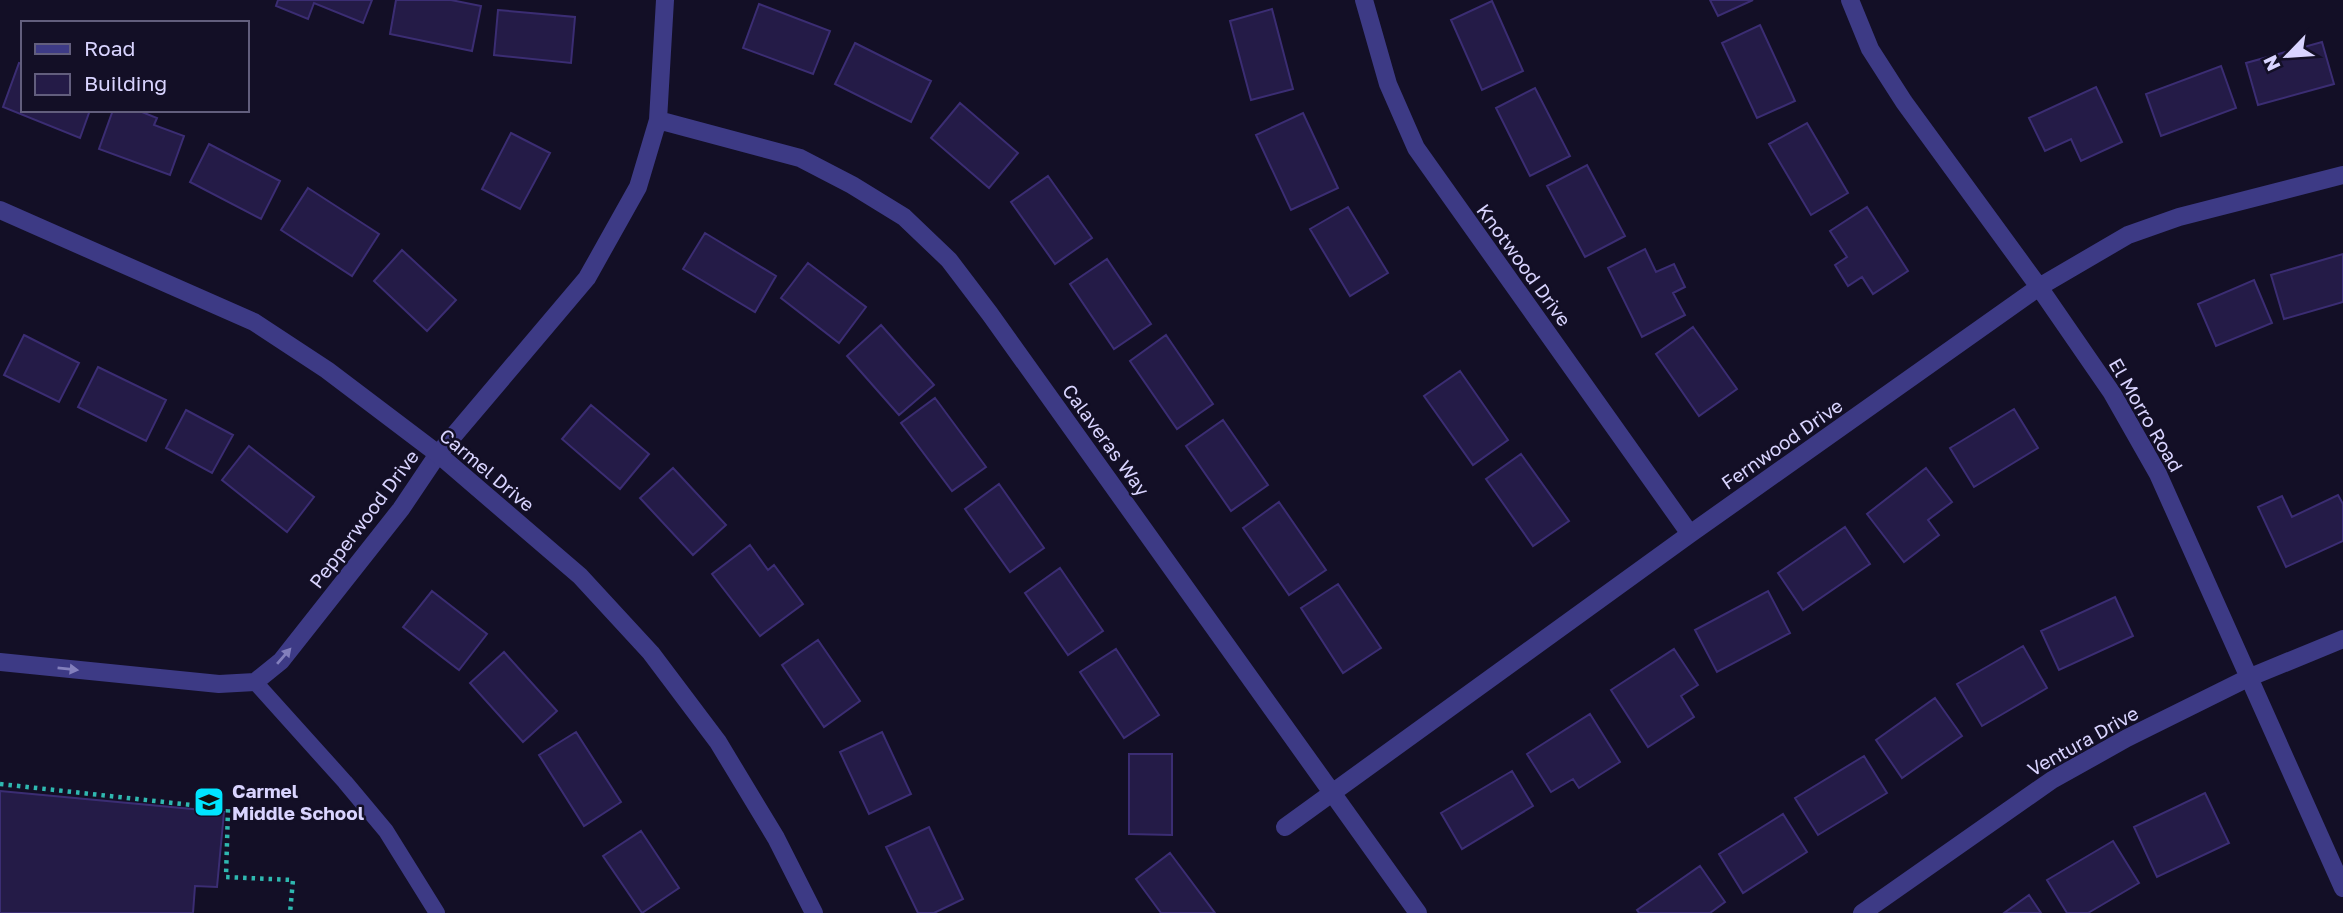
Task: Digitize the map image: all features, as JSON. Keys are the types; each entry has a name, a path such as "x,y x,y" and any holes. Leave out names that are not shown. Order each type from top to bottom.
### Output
{"street":[{"name":"Pepperwood Drive","path":"255,682 281,661 401,509 438,454 587,278 638,187 658,120 664,0"},
{"name":"Knotwood Drive","path":"1364,0 1388,84 1416,148 1690,534"},
{"name":"El Morro Road","path":"1850,0 1870,49 1904,103 2039,286 2112,393 2158,474 2343,888"},
{"name":"Calaveras Way","path":"658,120 800,158 852,185 904,217 949,260 1418,913"},
{"name":"Fernwood Drive","path":"1285,827 2039,286 2128,235 2166,221 2343,175"},
{"name":"Carmel Drive","path":"0,210 254,322 327,370 438,454 580,576 651,653 718,741 776,838 814,913"},
{"name":"Ventura Drive","path":"1862,913 2052,780 2127,738 2248,678 2343,639"},
{"path":"0,662 219,684 255,682"}],"lane":[{"path":"255,682 386,831 438,913"}],"path":[{"path":"0,784 228,809 226,877 293,880 290,913"}],"building":[{"path":"278,0 372,0 363,23 314,3 308,19 276,6"},
{"path":"396,0 451,0 481,6 472,51 390,34"},
{"path":"1710,0 1753,0 1718,16"},
{"path":"1492,1 1523,71 1482,90 1451,20"},
{"path":"759,4 830,31 813,74 743,48"},
{"path":"1272,9 1293,89 1251,100 1230,21"},
{"path":"498,10 575,17 571,63 494,55"},
{"path":"1760,25 1795,101 1757,118 1722,43"},
{"path":"2322,42 2334,84 2258,105 2246,63"},
{"path":"855,43 931,81 911,122 835,84"},
{"path":"19,63 21,112 89,112 80,138 3,107"},
{"path":"2221,66 2236,108 2161,136 2146,94"},
{"path":"2096,87 2122,142 2081,161 2071,139 2045,151 2029,118"},
{"path":"1535,88 1570,156 1530,176 1496,108"},
{"path":"960,103 1018,153 989,188 931,138"},
{"path":"112,112 142,112 157,118 154,125 184,136 170,175 99,149"},
{"path":"1303,113 1338,188 1291,210 1256,135"},
{"path":"1807,123 1848,193 1811,215 1769,144"},
{"path":"511,133 550,153 520,209 482,189"},
{"path":"209,144 280,181 261,219 190,182"},
{"path":"1587,165 1625,236 1585,257 1547,186"},
{"path":"1048,176 1092,238 1055,264 1011,202"},
{"path":"308,188 379,234 352,276 281,230"},
{"path":"1348,207 1388,273 1350,296 1310,229"},
{"path":"1867,207 1908,271 1873,294 1862,277 1848,286 1835,265 1847,257 1830,231"},
{"path":"705,233 776,276 755,312 683,269"},
{"path":"1645,249 1656,272 1674,264 1685,287 1673,293 1685,315 1642,337 1608,268"},
{"path":"402,250 456,300 427,331 374,281"},
{"path":"2343,254 2343,302 2284,319 2271,275"},
{"path":"1107,259 1151,324 1114,349 1070,284"},
{"path":"808,263 866,307 839,343 781,298"},
{"path":"2254,280 2272,323 2216,346 2198,304"},
{"path":"881,325 934,385 899,415 847,356"},
{"path":"1693,327 1737,389 1699,416 1656,354"},
{"path":"24,335 79,363 59,402 4,375"},
{"path":"1166,335 1213,404 1177,429 1130,361"},
{"path":"98,367 166,400 146,441 78,407"},
{"path":"1460,371 1508,440 1473,465 1424,396"},
{"path":"935,398 986,467 952,491 901,423"},
{"path":"591,405 649,454 620,489 562,439"},
{"path":"2014,409 2038,448 1974,487 1950,448"},
{"path":"186,410 233,435 212,473 166,448"},
{"path":"1223,420 1268,485 1231,511 1186,446"},
{"path":"249,446 314,497 287,532 222,480"},
{"path":"1521,454 1569,521 1533,546 1486,479"},
{"path":"673,468 726,525 693,555 640,498"},
{"path":"1926,468 1952,502 1928,520 1939,535 1904,562 1867,514"},
{"path":"999,484 1044,548 1010,572 965,509"},
{"path":"2338,495 2343,504 2343,541 2286,567 2258,507 2282,496 2292,517"},
{"path":"1279,502 1326,570 1289,595 1243,528"},
{"path":"1845,527 1870,564 1803,610 1778,573"},
{"path":"750,545 768,570 774,565 803,604 760,636 712,574"},
{"path":"1060,568 1103,631 1068,655 1025,593"},
{"path":"1338,584 1381,648 1343,673 1301,608"},
{"path":"432,591 487,634 459,670 403,627"},
{"path":"1768,591 1790,633 1717,672 1695,630"},
{"path":"2115,597 2133,636 2059,670 2041,631"},
{"path":"818,640 860,701 824,727 782,665"},
{"path":"2023,646 2047,688 1982,726 1957,684"},
{"path":"1116,649 1159,715 1124,738 1080,672"},
{"path":"1674,649 1698,685 1681,696 1694,717 1648,747 1611,690"},
{"path":"504,652 557,711 523,742 470,683"},
{"path":"1935,698 1962,736 1902,778 1876,740"},
{"path":"1590,714 1620,762 1579,788 1573,779 1551,792 1527,754"},
{"path":"576,732 621,802 584,826 539,755"},
{"path":"882,732 911,794 869,814 840,752"},
{"path":"1129,754 1172,754 1172,835 1129,834"},
{"path":"1864,756 1887,793 1818,835 1795,798"},
{"path":"1512,771 1533,806 1462,849 1441,813"},
{"path":"0,791 224,812 217,887 195,886 193,913 0,913"},
{"path":"2205,793 2229,843 2157,877 2134,827"},
{"path":"1783,814 1807,852 1743,893 1719,854"},
{"path":"929,827 963,899 934,913 918,913 886,847"},
{"path":"641,831 679,888 642,913 603,856"},
{"path":"2113,841 2139,883 2088,913 2067,913 2047,880"},
{"path":"1170,853 1215,913 1161,913 1136,879"},
{"path":"1700,866 1725,902 1710,913 1639,913 1637,910"},
{"path":"2029,895 2041,913 2004,913"}],"place":[{"name":"Carmel Middle School","path":"209,802"}]}
